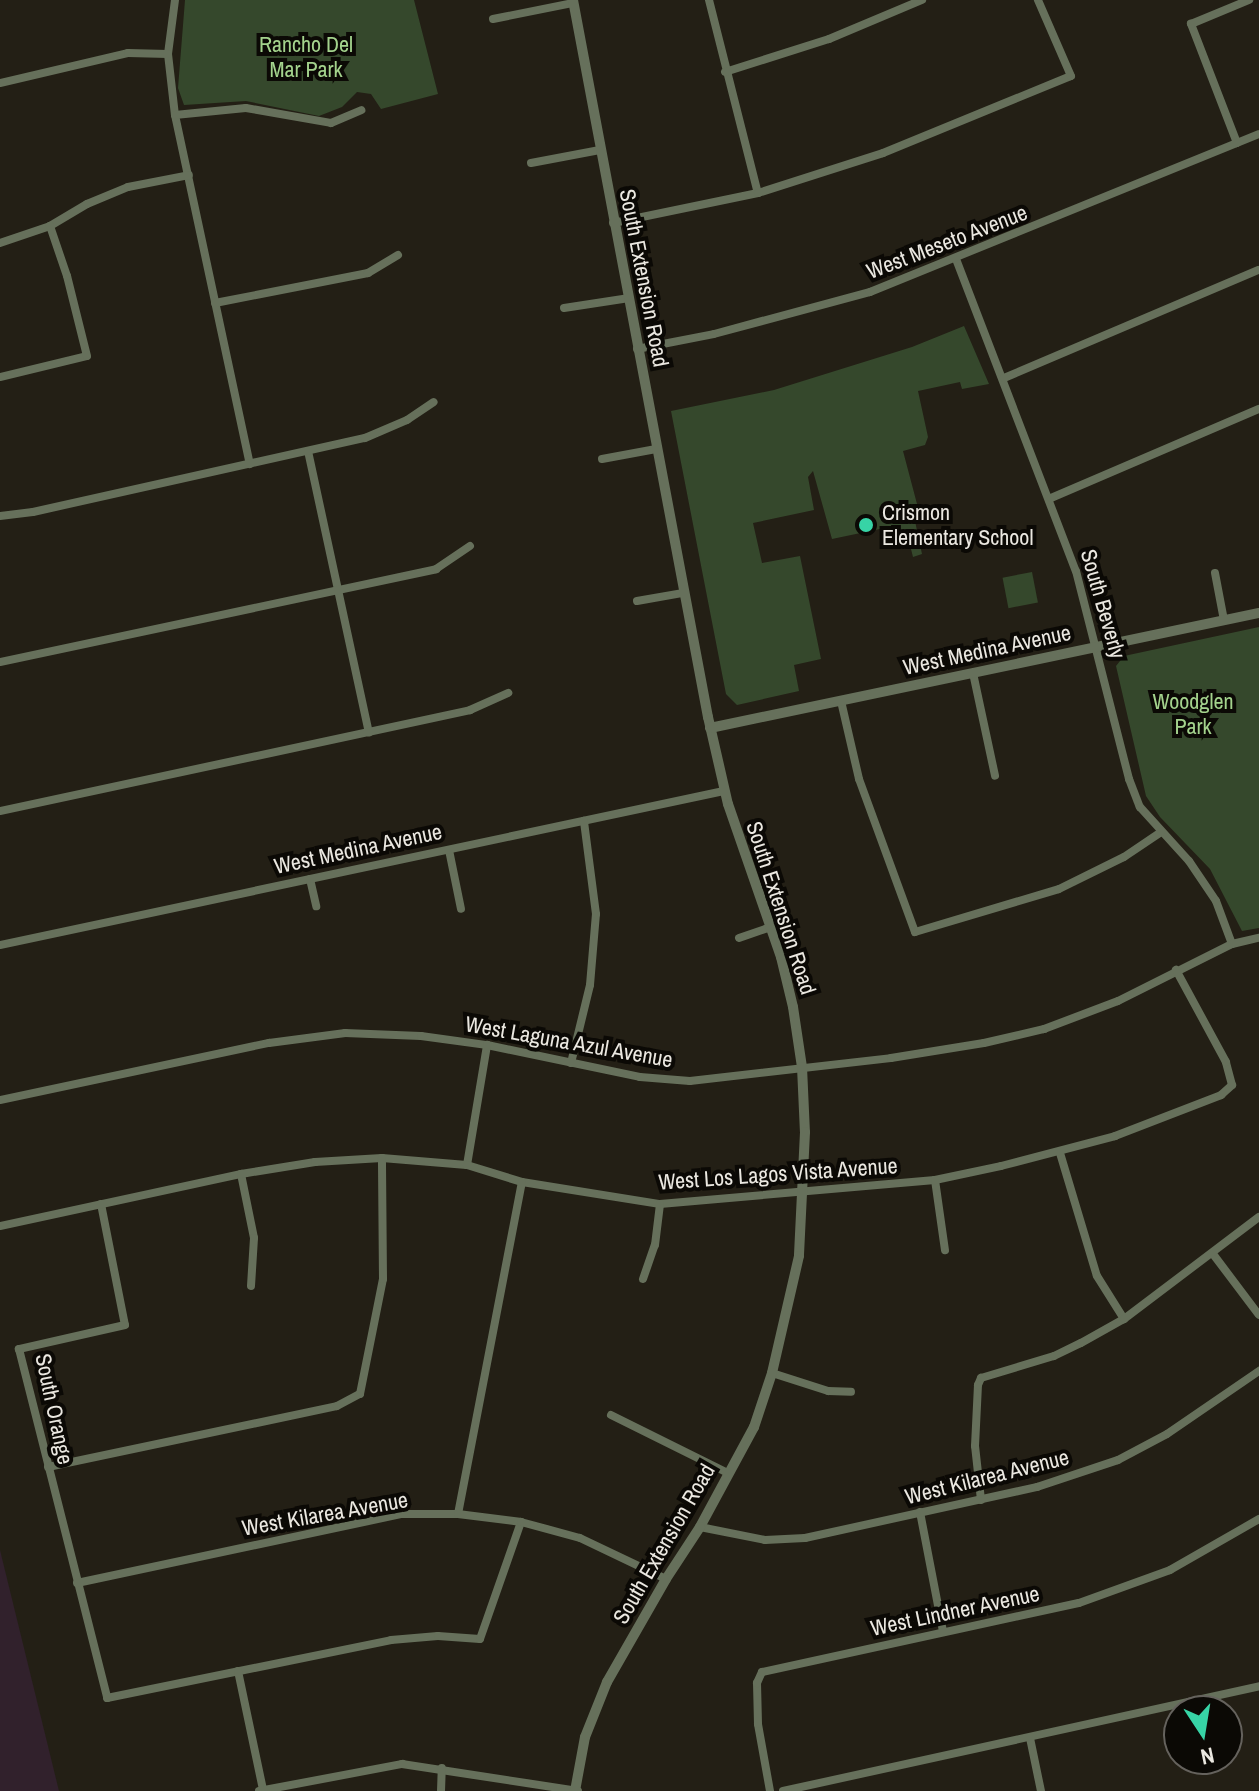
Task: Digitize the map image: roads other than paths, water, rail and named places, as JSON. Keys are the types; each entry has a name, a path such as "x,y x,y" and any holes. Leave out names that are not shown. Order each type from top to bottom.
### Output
{"street":[{"path":"175,0 168,54 175,115 250,464"},
{"path":"709,0 758,193"},
{"path":"725,72 829,39 922,0"},
{"path":"613,223 758,193 883,153 1071,76 1038,0"},
{"path":"1237,143 1191,24 1249,0"},
{"path":"493,19 573,2"},
{"name":"South Extension Road","path":"573,2 710,728 724,791 771,927 793,1007 802,1067 805,1191 799,1256 772,1373 754,1427 700,1527 666,1579 607,1682 585,1737 576,1791"},
{"path":"0,83 128,53 168,54"},
{"path":"175,115 246,108 331,123 361,110"},
{"name":"West Meseto Avenue","path":"637,349 784,317 870,292 1259,134"},
{"path":"531,163 600,150"},
{"path":"0,243 50,226 87,204 128,187 189,175"},
{"path":"0,377 87,356 67,276 50,226"},
{"path":"215,303 368,273 398,255"},
{"name":"South Beverly","path":"956,259 1051,498 1076,571 1087,622 1098,647 1129,779 1140,807 1189,861 1216,901 1232,944"},
{"path":"1004,378 1259,270"},
{"path":"564,308 629,298"},
{"path":"0,516 33,512 365,438 407,420 434,402"},
{"path":"1051,498 1259,409"},
{"path":"602,459 656,449"},
{"path":"308,451 369,732"},
{"path":"0,662 436,569 470,546"},
{"path":"1215,573 1224,620"},
{"path":"637,601 683,593"},
{"name":"West Medina Avenue","path":"710,728 1259,613"},
{"path":"973,673 995,776"},
{"path":"0,811 470,710 508,693"},
{"path":"841,701 859,779 915,932 1059,889 1124,857 1161,832"},
{"name":"West Medina Avenue","path":"0,945 724,791"},
{"path":"571,1063 590,985 596,914 584,821"},
{"path":"449,850 461,909"},
{"path":"310,879 316,906"},
{"path":"739,938 771,927"},
{"name":"West Laguna Azul Avenue","path":"0,1100 269,1043 345,1033 421,1036 487,1045 640,1077 690,1081 891,1058 984,1043 1044,1029 1118,1001 1232,944 1259,938"},
{"name":"West Los Lagos Vista Avenue","path":"0,1226 241,1174 315,1162 382,1158 467,1165 522,1182 660,1204 935,1180 1060,1153 1115,1136 1221,1095 1232,1085 1226,1062 1176,970"},
{"path":"467,1165 487,1045"},
{"path":"1060,1153 1097,1276 1124,1319"},
{"path":"48,1467 337,1406 360,1394 383,1279 382,1158"},
{"path":"241,1174 254,1238 251,1286"},
{"path":"935,1180 945,1250"},
{"path":"458,1514 522,1182"},
{"name":"South Orange","path":"101,1204 125,1325 19,1349 107,1698 238,1671"},
{"path":"643,1279 655,1245 660,1204"},
{"path":"981,1500 975,1455 978,1385 981,1378 1054,1356 1124,1319 1259,1217"},
{"path":"1213,1254 1259,1315"},
{"name":"West Kilarea Avenue","path":"700,1527 765,1540 805,1538 1037,1487 1118,1460 1167,1434 1259,1371"},
{"path":"772,1373 828,1391 851,1392"},
{"path":"611,1415 728,1473"},
{"path":"920,1512 943,1632"},
{"name":"West Kilarea Avenue","path":"77,1583 386,1517 458,1514 521,1522 580,1538 666,1579"},
{"name":"West Lindner Avenue","path":"770,1791 758,1724 757,1683 762,1672 1079,1603 1170,1570 1259,1519"},
{"path":"521,1522 480,1639 438,1636 391,1640 238,1671 261,1791 402,1764 576,1791"},
{"path":"783,1791 831,1786 1259,1686"},
{"path":"1030,1738 1041,1791"},
{"path":"441,1791 442,1768"}],"place":[{"name":"Crismon Elementary School","path":"866,525"}],"park label":[{"name":"Rancho Del Mar Park","path":"306,56"},
{"name":"Woodglen Park","path":"1193,714"}]}
